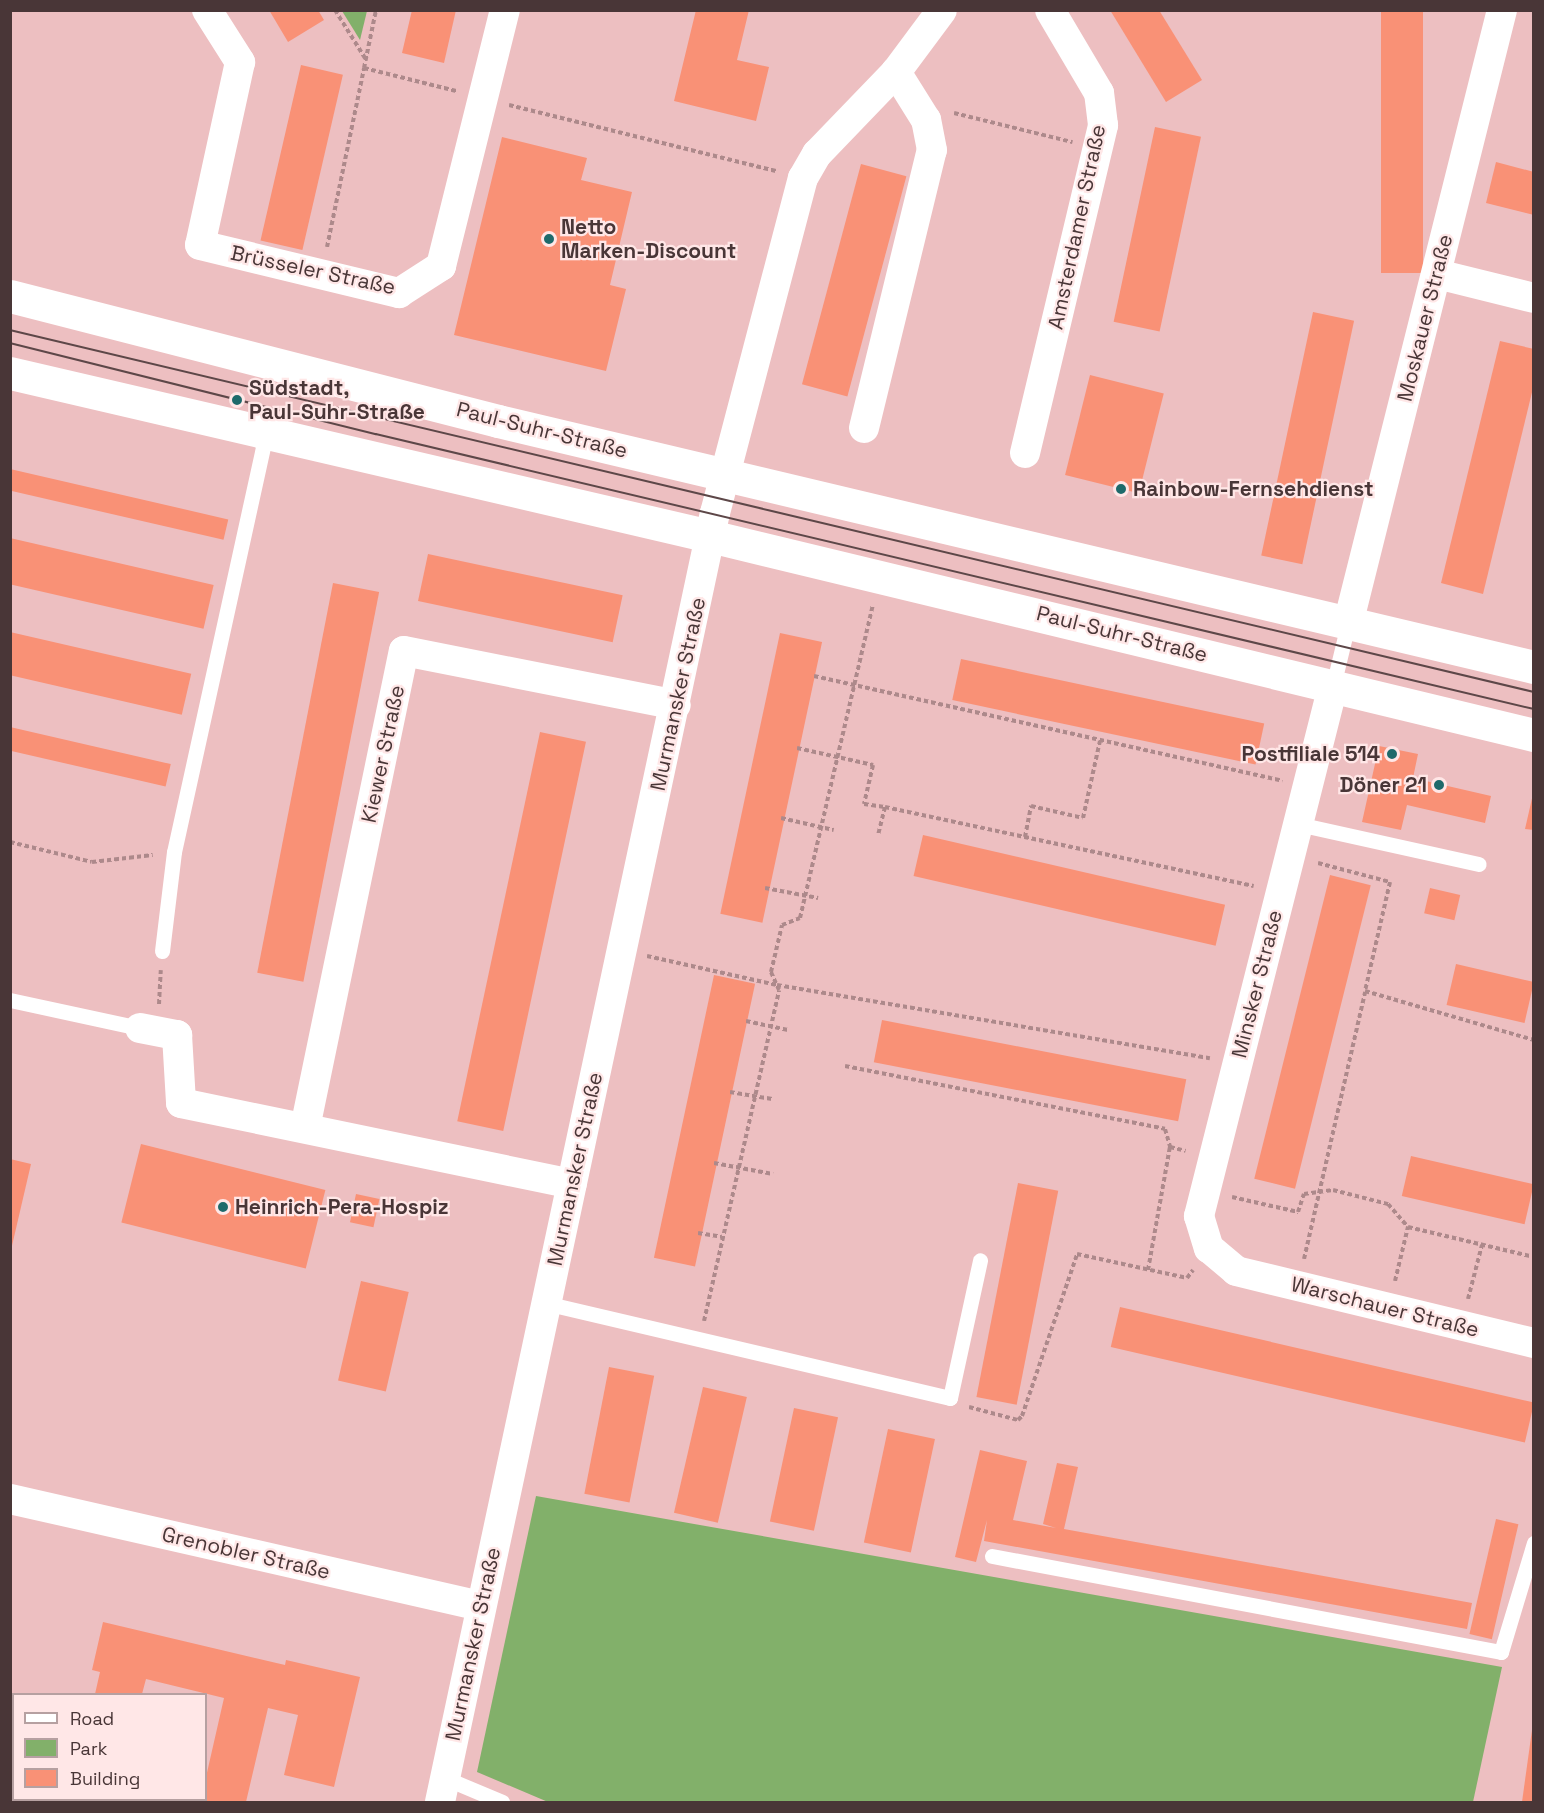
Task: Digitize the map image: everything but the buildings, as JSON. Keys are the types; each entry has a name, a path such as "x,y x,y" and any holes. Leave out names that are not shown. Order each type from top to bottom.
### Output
{"street":[{"name":"Brüsseler Straße","path":"207,10 240,62 200,245 399,293 441,266 505,10"},
{"path":"710,536 803,178 817,154 896,72 942,10"},
{"name":"Amsterdamer Straße","path":"1025,453 1103,126 1099,93 1050,10"},
{"name":"Moskauer Straße","path":"1348,624 1502,10"},
{"path":"864,428 932,150 926,120 896,72"},
{"path":"1437,274 1533,298"},
{"name":"Paul-Suhr-Straße","path":"10,296 725,476 1533,668"},
{"name":"Paul-Suhr-Straße","path":"10,373 266,435 710,536 1533,735"},
{"name":"Murmansker Straße","path":"442,1790 545,1303 676,705 710,536"},
{"name":"Kiewer Straße","path":"305,1128 404,651 676,705"},
{"name":"Minsker Straße","path":"1209,1248 1199,1216 1333,686"},
{"path":"149,1030 177,1035 181,1103 572,1184"},
{"name":"Warschauer Straße","path":"1209,1248 1236,1271 1533,1343"},
{"name":"Grenobler Straße","path":"10,1499 481,1606"}],"lane":[{"path":"162,951 174,852 266,435"},
{"path":"1333,686 1348,624"},
{"path":"1298,824 1479,864"},
{"path":"10,1000 149,1030"},
{"path":"545,1303 950,1398 980,1260"},
{"path":"992,1556 1501,1652 1533,1543"},
{"path":"442,1790 502,1803"}],"path":[{"path":"335,10 365,58"},
{"path":"321,274 376,10"},
{"path":"364,68 803,178"},
{"path":"915,104 1098,148"},
{"path":"700,1339 770,1027 777,985 771,972 782,925 800,918 874,603"},
{"path":"814,675 1291,783"},
{"path":"1025,837 1031,806 1083,818 1100,741"},
{"path":"797,748 873,765 864,804 1265,889"},
{"path":"878,836 885,807"},
{"path":"781,818 834,830"},
{"path":"10,843 92,862 174,852"},
{"path":"1297,1286 1390,882 1315,863"},
{"path":"765,888 818,898"},
{"path":"149,1030 162,951"},
{"path":"644,955 777,985 1222,1060"},
{"path":"1365,991 1533,1040"},
{"path":"746,1021 788,1030"},
{"path":"730,1092 772,1099"},
{"path":"1148,1270 1170,1147"},
{"path":"714,1163 773,1174"},
{"path":"1389,1309 1408,1227"},
{"path":"698,1233 722,1238"},
{"path":"1461,1326 1482,1245"},
{"path":"950,1398 956,1403 1018,1420 1077,1254 1187,1278 1209,1248"}],"green space":[{"path":"342,11 367,11 360,40"},
{"path":"536,1496 1502,1667 1473,1802 548,1802 477,1772"}],"tram line":[{"path":"10,330 1534,692"},
{"path":"10,343 376,434 1534,709"}],"place":[{"name":"Netto Marken-Discount","path":"549,239"},
{"name":"Südstadt, Paul-Suhr-Straße","path":"237,400"},
{"name":"Rainbow-Fernsehdienst","path":"1121,489"},
{"name":"Postfiliale 514","path":"1392,754"},
{"name":"Döner 21","path":"1439,785"},
{"name":"Heinrich-Pera-Hospiz","path":"223,1207"}]}
